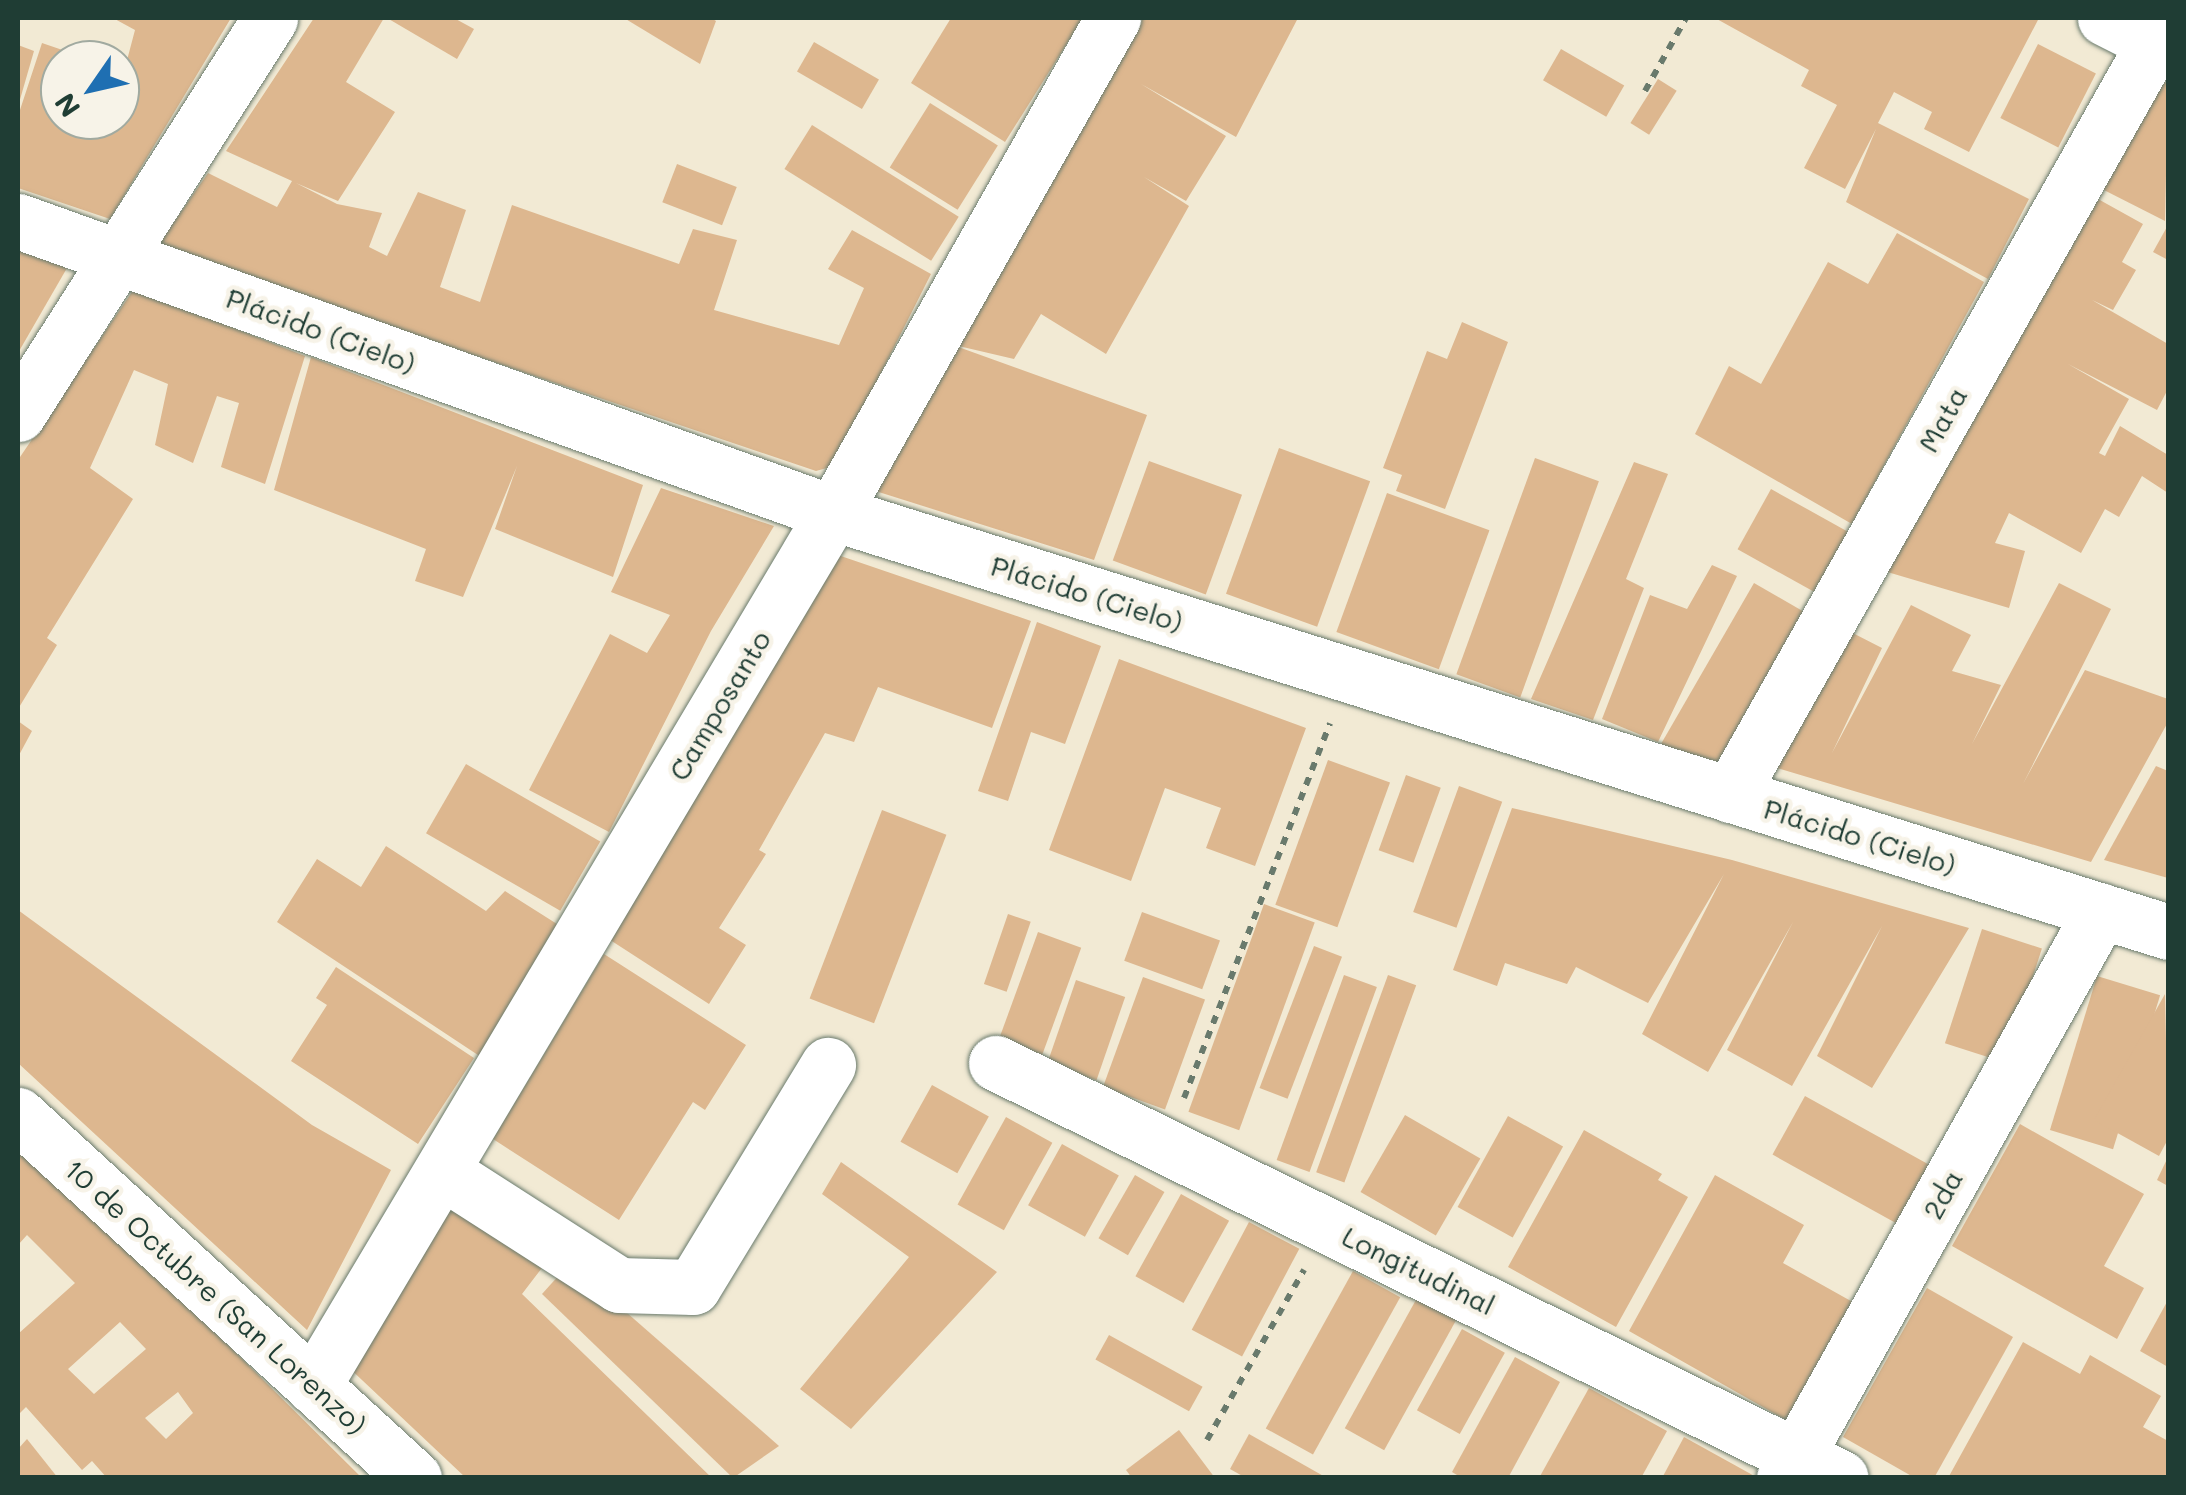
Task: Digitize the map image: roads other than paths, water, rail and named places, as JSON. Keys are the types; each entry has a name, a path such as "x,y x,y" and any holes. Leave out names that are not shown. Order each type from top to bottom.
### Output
{"street":[{"path":"18,414 270,18"},
{"name":"Camposanto","path":"314,1386 833,513 1113,18"},
{"path":"2106,18 2161,46"},
{"name":"Mata","path":"1730,795 2161,46"},
{"name":"Plácido (Cielo)","path":"18,221 833,513 2168,932"},
{"name":"2da","path":"1807,1470 2101,912"},
{"name":"Longitudinal","path":"996,1063 1330,1226 1807,1470"},
{"path":"443,1172 619,1286 693,1287 828,1065"},
{"name":"10 de Octubre (San Lorenzo)","path":"18,1115 414,1478"}]}
